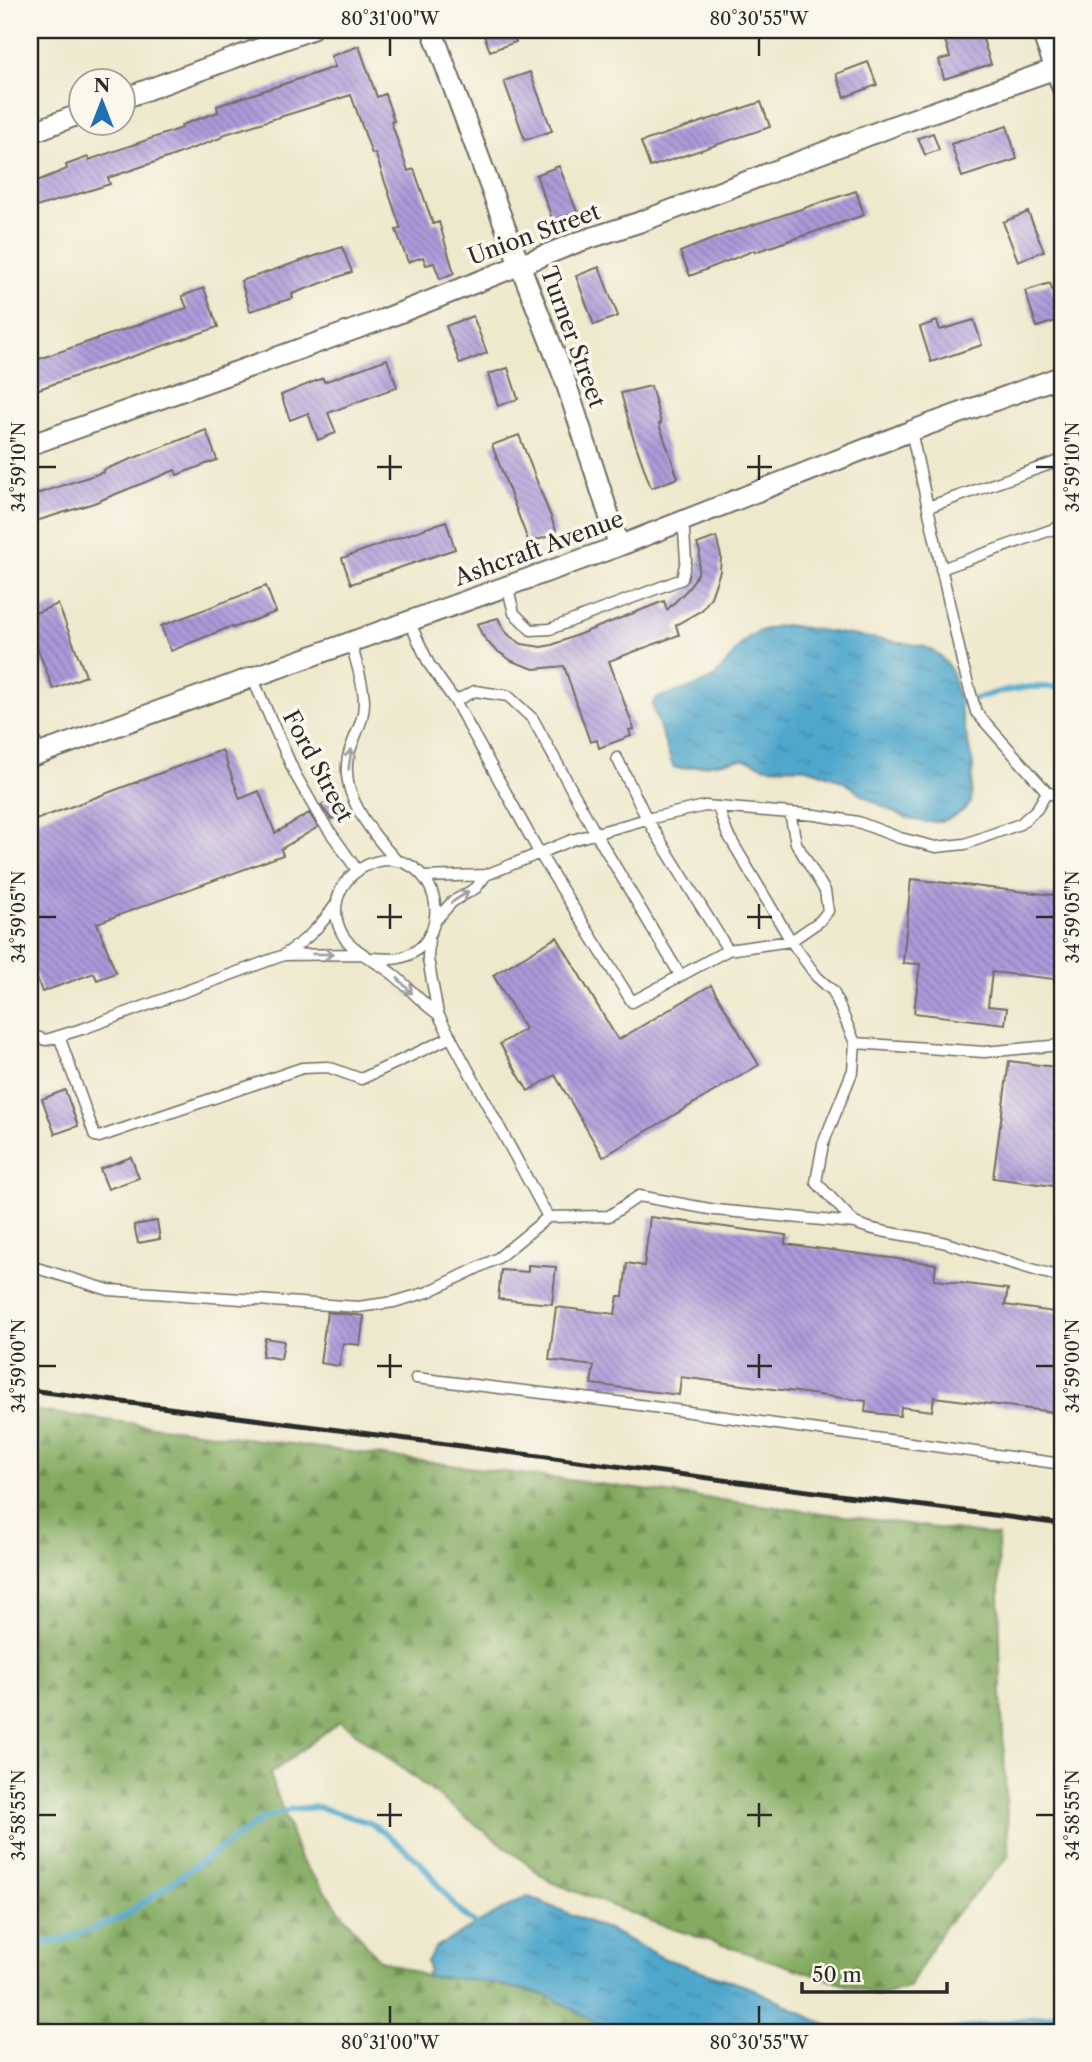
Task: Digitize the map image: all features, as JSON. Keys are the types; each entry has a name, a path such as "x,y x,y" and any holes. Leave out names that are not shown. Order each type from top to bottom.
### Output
{"street":[{"path":"136,94 310,30"},
{"name":"Turner Street","path":"432,30 565,380 619,546"},
{"path":"1041,30 1059,78"},
{"name":"Union Street","path":"30,445 384,318 520,264 1059,78"},
{"path":"30,133 66,119"},
{"name":"Ashcraft Avenue","path":"34,755 619,546 911,431 1062,376"}],"lane":[{"path":"911,431 963,666 976,712 1047,792 1062,798"},
{"path":"928,507 1062,460"},
{"path":"507,585 514,613 531,630 550,629 682,579 686,561 683,519"},
{"path":"941,569 1062,526"},
{"path":"409,621 429,664 456,701 540,853 632,1002 728,950 791,941 820,921 828,911 828,901 825,891 796,843 790,813"},
{"path":"351,642 364,701 360,728 348,758 350,791 371,833 397,861"},
{"name":"Ford Street","path":"252,677 295,774 319,816 357,870"},
{"path":"456,701 475,691 508,696 533,719 596,834 680,975"},
{"path":"30,726 34,755"},
{"path":"617,758 648,819 728,950"},
{"path":"424,877 486,875 596,834 705,806 858,822 900,838 936,847 965,844 1020,824 1037,808 1047,792"},
{"path":"719,807 727,833 791,941 817,977 833,991 855,1043 853,1070 823,1144 816,1182 855,1223"},
{"path":"30,1035 46,1040 59,1036 284,955 307,940 322,924 336,904 341,888 366,864 381,860 397,861 412,867 424,877 434,898 435,921"},
{"path":"284,955 368,956 389,960 406,956 419,948 435,921 452,902 476,888 486,875"},
{"path":"336,904 337,922 344,938 356,950 398,978 419,1001 438,1014"},
{"path":"429,935 428,959 438,1014 548,1217"},
{"path":"59,1036 95,1136 99,1137 302,1068 328,1067 361,1079 451,1037"},
{"path":"855,1043 984,1052 1062,1045"},
{"path":"30,1266 109,1290 358,1307 394,1302 428,1292 498,1258 548,1217 609,1216 639,1196 715,1210 855,1223 871,1230 943,1242 1031,1270 1062,1276"},
{"path":"416,1378 625,1403 1062,1464"}],"green space":[{"path":"30,1410 998,1536 1001,1693 1009,1856 944,1927 909,1987 879,1996 661,1925 551,1882 340,1721 270,1774 300,1859 378,1959 425,1976 468,1979 535,1992 551,1997 612,2032 30,2032"}],"water":[{"path":"786,625 923,646 940,656 952,672 973,765 971,803 945,820 919,821 891,811 841,780 806,768 768,767 742,759 680,769 673,767 652,705 657,698 709,680 724,667 750,636"},
{"path":"527,1896 615,1933 663,1958 754,1989 840,2032 612,2032 551,1997 535,1992 468,1979 425,1976 429,1970 427,1962 436,1947"}],"building":[{"path":"482,30 512,30 516,42 490,51"},
{"path":"942,30 980,30 991,64 944,79 939,60 950,57"},
{"path":"359,46 377,97 385,94 394,121 391,122 408,171 414,169 433,224 439,222 454,273 440,279 434,263 426,265 423,257 408,262 396,230 401,229 375,153 372,154 351,95 222,135 223,137 108,178 110,184 30,209 30,184 67,169 66,165 88,157 89,160 182,128 181,125 218,112 217,106 335,67 331,56"},
{"path":"868,62 877,85 845,97 836,74"},
{"path":"530,72 552,131 525,140 504,81"},
{"path":"761,102 770,127 650,167 641,142"},
{"path":"1007,126 1017,159 962,177 951,144"},
{"path":"933,133 939,150 925,155 918,138"},
{"path":"559,166 577,212 553,221 536,175"},
{"path":"856,191 864,215 755,250 690,276 680,252 728,233"},
{"path":"1028,212 1044,251 1018,261 1003,222"},
{"path":"342,247 352,272 292,294 293,298 250,311 241,281"},
{"path":"599,267 618,316 594,325 576,276"},
{"path":"1050,283 1062,319 1037,327 1025,291"},
{"path":"204,288 218,327 30,392 30,362 187,308 182,296"},
{"path":"473,316 487,353 460,364 446,326"},
{"path":"974,320 982,345 931,362 920,327 937,321 940,330"},
{"path":"387,359 397,387 328,413 336,433 318,440 308,413 290,420 281,395 323,378 324,382"},
{"path":"508,368 518,399 498,406 488,374"},
{"path":"651,386 661,423 659,424 678,478 651,488 621,393"},
{"path":"206,430 217,460 177,475 175,470 94,503 30,523 30,496 104,472 103,470"},
{"path":"519,435 557,533 529,543 492,445"},
{"path":"446,521 455,549 351,584 342,558"},
{"path":"716,537 721,556 720,571 711,597 702,610 676,625 679,635 609,661 634,729 629,730 631,736 599,748 597,740 590,742 564,666 534,669 512,661 493,648 477,624 498,618 511,637 522,644 541,647 664,601 667,610 689,588 698,573 700,552 697,544"},
{"path":"266,586 276,612 233,628 232,626 171,651 161,626"},
{"path":"58,604 86,676 53,689 30,628 30,615"},
{"path":"222,750 240,799 259,791 275,833 309,813 318,827 281,849 283,855 97,923 116,973 97,980 94,973 42,992 30,959 30,822"},
{"path":"333,798 342,813 331,819 321,805"},
{"path":"911,879 1062,896 1062,980 992,972 988,1006 1007,1008 1005,1024 914,1013 920,964 903,963"},
{"path":"557,937 618,1040 711,985 759,1065 603,1157 555,1075 528,1091 500,1044 525,1029 493,975"},
{"path":"1009,1061 1062,1068 1062,1187 993,1178"},
{"path":"65,1090 78,1126 55,1134 42,1099"},
{"path":"131,1157 139,1178 108,1189 100,1169"},
{"path":"650,1217 786,1235 785,1244 936,1264 934,1280 1008,1289 1005,1305 1062,1313 1062,1413 934,1397 932,1411 901,1407 900,1416 865,1412 866,1401 681,1377 679,1395 591,1384 594,1366 549,1360 556,1307 615,1314 618,1296 623,1296 627,1263 644,1266"},
{"path":"157,1221 160,1239 138,1243 134,1225"},
{"path":"528,1265 556,1267 552,1304 498,1299 501,1270 528,1272"},
{"path":"327,1312 364,1316 360,1345 343,1343 339,1366 320,1363"},
{"path":"265,1338 284,1341 281,1359 262,1356"}],"waterway":[{"path":"955,705 998,692 1030,687 1062,687"},
{"path":"30,1945 63,1940 123,1917 262,1819 292,1809 319,1807 370,1823 384,1832 420,1862 457,1908 477,1926 478,1934"},
{"path":"941,2032 1062,2014"}],"railway":[{"path":"30,1390 1062,1524"}]}
